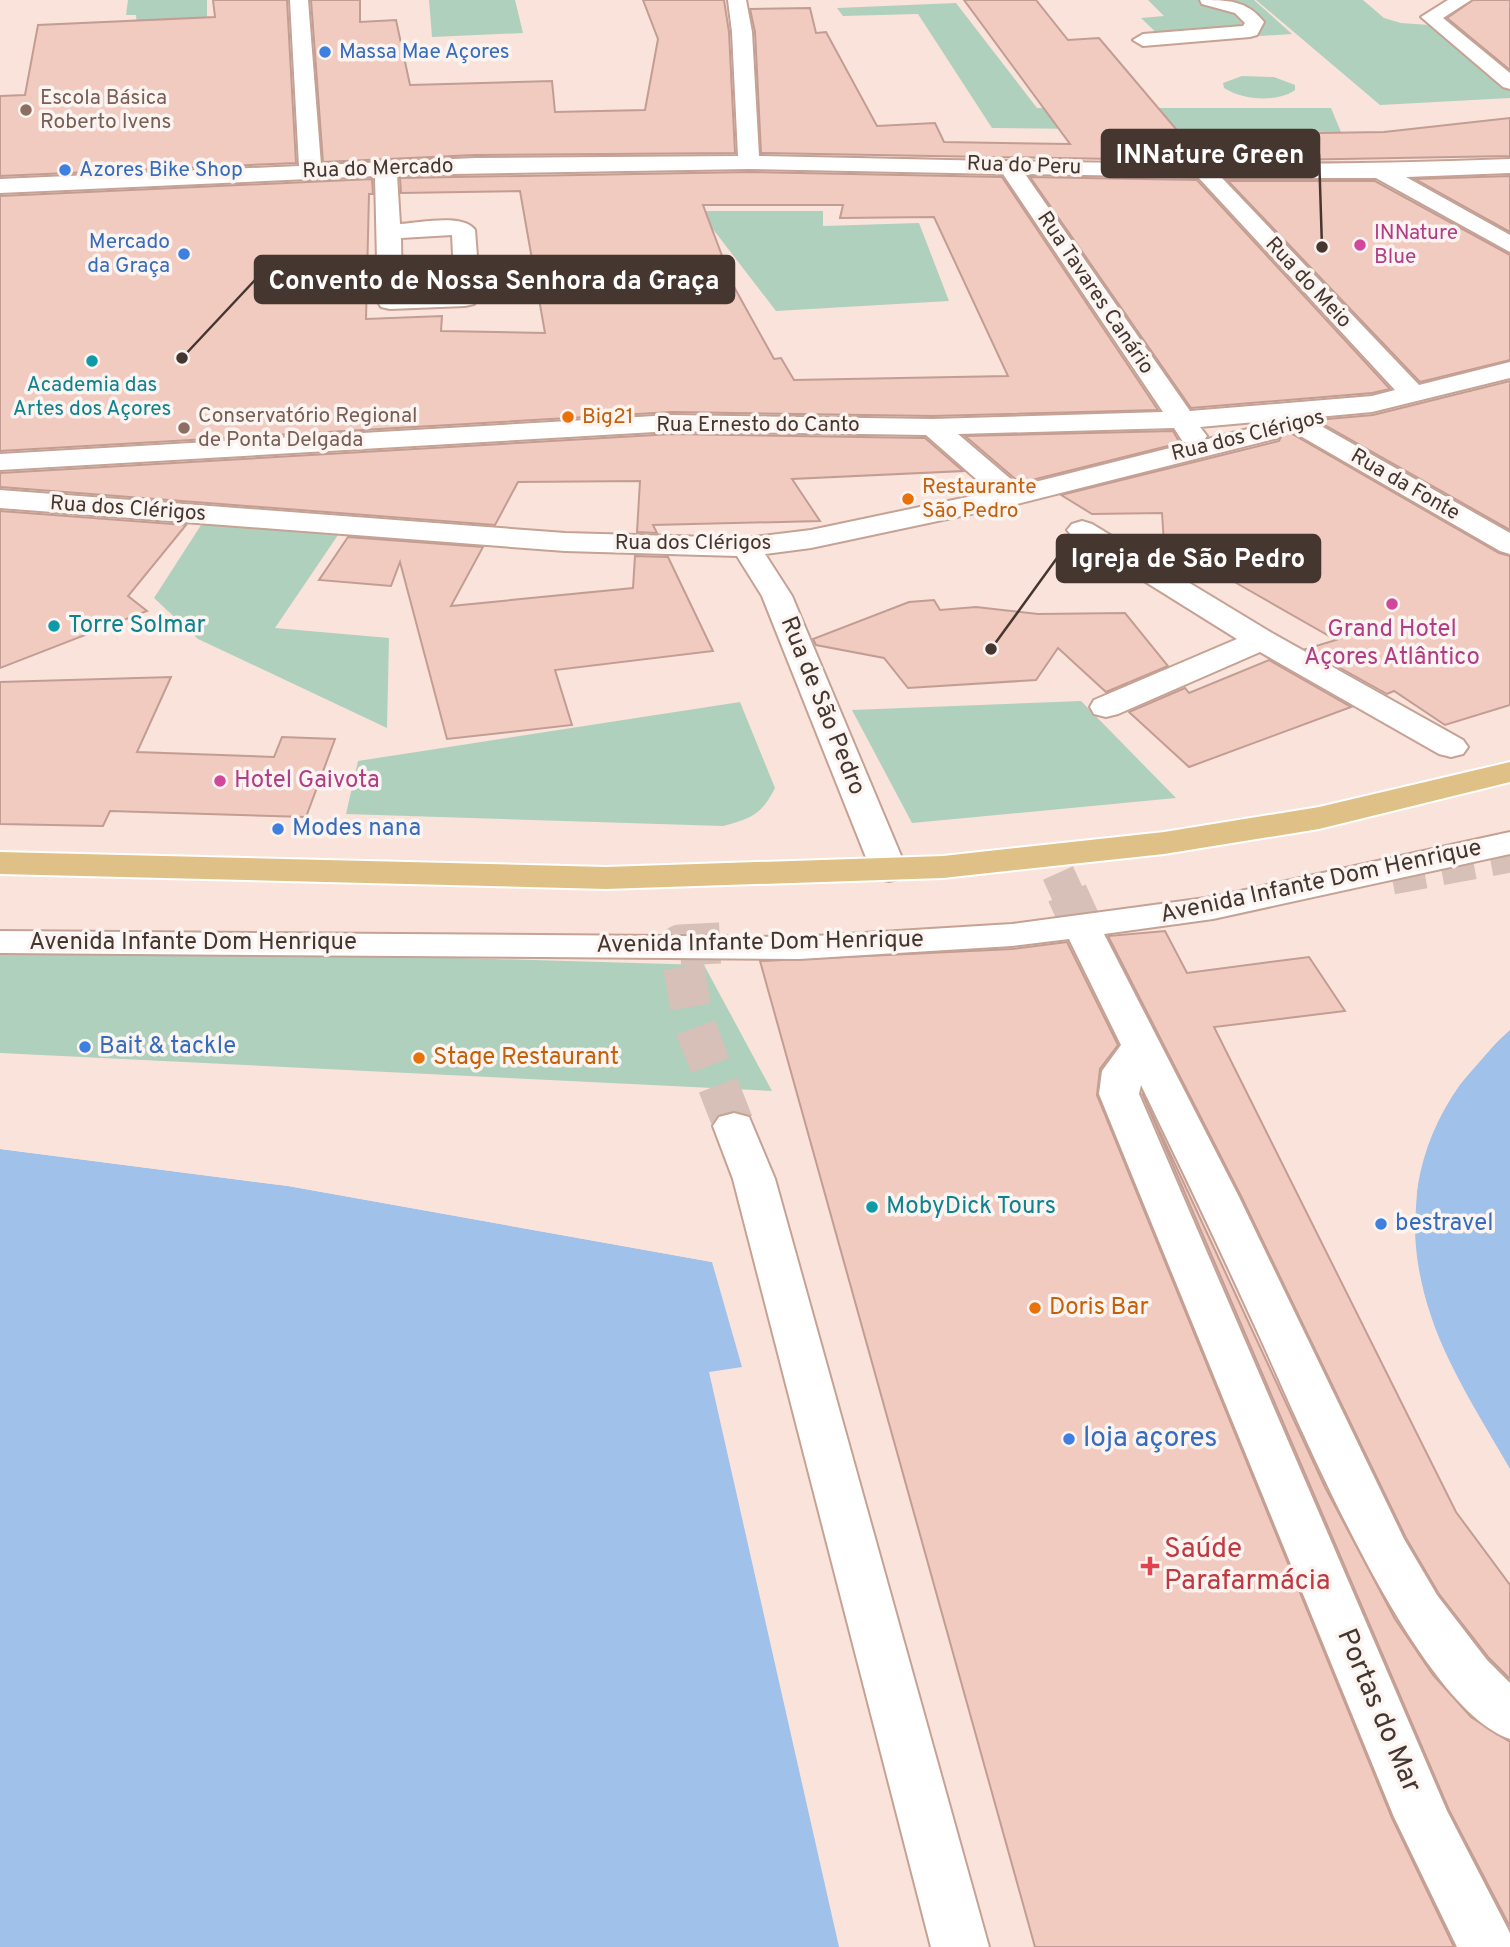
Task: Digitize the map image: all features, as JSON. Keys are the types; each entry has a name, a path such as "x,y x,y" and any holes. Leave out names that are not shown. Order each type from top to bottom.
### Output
{"main road":[{"path":"0,863 606,878 889,870 1164,844 1319,818 1510,772"}],"street":[{"path":"299,0 310,172"},
{"path":"737,0 742,32 748,162"},
{"path":"1143,40 1250,31 1255,22 1242,9 1209,0"},
{"path":"1462,0 1430,17 1510,83"},
{"name":"Rua do Mercado","path":"3,191 386,169 748,162"},
{"name":"Rua do Peru","path":"748,162 1204,171 1380,171 1510,166"},
{"name":"Rua Tavares Canário","path":"1009,166 1201,448"},
{"path":"386,169 389,232"},
{"name":"Rua do Meio","path":"1204,171 1413,394"},
{"path":"1380,171 1510,245"},
{"path":"1371,404 1510,370"},
{"name":"Rua Ernesto do Canto","path":"0,462 672,423 933,427 1181,420 1371,404"},
{"name":"Rua dos Clérigos","path":"0,499 551,541 746,547 811,539 1013,496 1371,404"},
{"name":"Rua da Fonte","path":"1300,424 1510,545"},
{"path":"933,427 1013,496"},
{"path":"1082,530 1271,645 1451,747"},
{"name":"Rua de São Pedro","path":"746,547 777,596 889,870"},
{"path":"1106,707 1271,645"},
{"name":"Avenida Infante Dom Henrique","path":"0,942 799,948 885,944 1013,935 1213,908 1510,843"},
{"path":"1087,937 1382,1546 1419,1609 1468,1675 1510,1717"},
{"name":"Portas do Mar","path":"1142,1046 1122,1071 1119,1094 1422,1817 1486,1947"},
{"path":"734,1126 754,1178 960,1947"}],"green space":[{"path":"128,0 207,0 207,24 137,28 136,15 126,15"},
{"path":"429,0 515,0 523,33 432,37"},
{"path":"1148,0 1254,0 1292,34 1166,42 1141,18 1164,16"},
{"path":"1256,0 1363,0 1384,18 1401,23 1429,25 1510,90 1510,98 1380,105"},
{"path":"956,3 1037,108 1331,108 1341,132 992,128 918,14 843,16 837,8"},
{"path":"1242,76 1274,77 1295,85 1295,90 1279,97 1260,98 1240,95 1224,88 1223,83"},
{"path":"699,211 823,211 823,226 919,223 949,301 776,311"},
{"path":"203,522 338,535 275,628 389,638 387,728 198,639 154,598"},
{"path":"1081,701 1176,798 912,823 852,710"},
{"path":"740,702 775,788 755,814 723,826 346,814 358,761"},
{"path":"0,953 357,955 704,965 772,1091 0,1053"}],"water":[{"path":"1510,1030 1510,1469 1457,1376 1431,1316 1419,1271 1415,1227 1418,1184 1429,1143 1448,1103 1475,1066"},
{"path":"0,1149 288,1186 712,1262 742,1367 709,1372 839,1947 0,1947"}],"pier":[{"path":"1510,1027 1455,1090 1430,1135 1418,1177 1415,1222 1411,1222 1415,1177 1427,1133 1453,1088 1494,1040"},
{"path":"0,1145 289,1183 711,1258 712,1262 288,1186 0,1149"}],"building":[{"path":"213,0 287,0 296,163 0,176 0,96 25,95 38,25 215,17"},
{"path":"311,0 360,0 360,22 396,20 410,85 552,81 555,112 645,110 658,39 643,0 724,0 729,32 735,153 475,155 323,162"},
{"path":"964,0 1036,0 1068,40 1099,38 1181,135 1384,132 1510,118 1510,156 1229,161 761,153 755,32 750,9 810,8 816,33 826,32 877,126 935,123 944,142 1070,144"},
{"path":"1473,0 1510,0 1510,70 1447,18"},
{"path":"749,172 1002,177 1158,410 933,416 672,412 0,451 0,196 372,179 373,194 369,194 366,319 442,316 441,331 545,333 520,191 401,193 400,178","holes":["703,205 843,205 840,218 934,217 1008,376 794,380 781,358 774,359 733,285"]},
{"path":"1510,176 1510,232 1415,179"},
{"path":"1030,177 1197,180 1390,389 1372,393 1191,408"},
{"path":"1228,181 1375,181 1510,255 1510,360 1420,382"},
{"path":"1510,381 1510,530 1316,420 1373,415"},
{"name":"Grand Hotel Açores Atlântico","path":"1284,422 1289,432 1499,553 1510,556 1510,705 1445,725 1394,691 1387,694 1306,649 1336,640 1210,568 1190,575 1165,559 1162,513 1092,514 1061,495 1279,441 1284,431 1276,423"},
{"path":"1173,431 1180,443 1020,483 965,436"},
{"path":"672,434 925,438 963,471 792,479 820,521 653,525 657,533 637,532 640,481 518,482 495,525 0,487 0,473"},
{"path":"0,511 186,525 128,596 147,611 0,668"},
{"path":"348,537 483,547 451,606 633,588 635,556 668,557 713,651 555,670 572,725 447,739 400,562 391,586 319,580"},
{"path":"934,600 940,610 976,607 1038,614 1125,613 1168,666 1106,692 1058,648 1036,680 908,688 884,658 816,645 813,639 909,602"},
{"path":"1269,660 1351,707 1189,767 1129,712 1185,688 1189,693"},
{"path":"171,677 137,752 274,757 282,737 335,739 306,817 110,811 103,826 0,824 0,682"},
{"path":"1165,931 1187,973 1309,957 1345,1011 1214,1027 1456,1512 1510,1585 1510,1679 1489,1658 1439,1594 1406,1538 1241,1196 1108,936"},
{"path":"1067,942 1118,1045 1100,1069 1097,1095 1392,1818 1454,1947 1035,1947 760,961 1012,949"},
{"path":"1142,1093 1325,1487 1395,1619 1433,1675 1471,1717 1510,1742 1510,1927 1449,1810"}],"tunnel":[{"path":"1392,878 1510,856"},
{"path":"1058,873 1068,895"},
{"path":"1067,893 1087,937"},
{"path":"720,943 680,945 693,1021 734,1126"}],"place":[{"name":"Massa Mae Açores","path":"325,52"},
{"name":"Escola Básica Roberto Ivens","path":"26,110"},
{"name":"Azores Bike Shop","path":"65,170"},
{"name":"INNature Blue","path":"1360,245"},
{"name":"INNature Green","path":"1322,247"},
{"name":"Mercado da Graça","path":"184,254"},
{"name":"Convento de Nossa Senhora da Graça","path":"182,358"},
{"name":"Academia das Artes dos Açores","path":"92,361"},
{"name":"Big21","path":"568,417"},
{"name":"Conservatório Regional de Ponta Delgada","path":"184,428"},
{"name":"Restaurante São Pedro","path":"908,499"},
{"name":"Grand Hotel Açores Atlântico","path":"1392,604"},
{"name":"Torre Solmar","path":"54,626"},
{"name":"Igreja de São Pedro","path":"991,649"},
{"name":"Hotel Gaivota","path":"220,781"},
{"name":"Modes nana","path":"278,829"},
{"name":"Bait & tackle","path":"85,1047"},
{"name":"Stage Restaurant","path":"419,1058"},
{"name":"MobyDick Tours","path":"872,1207"},
{"name":"bestravel","path":"1381,1224"},
{"name":"Doris Bar","path":"1035,1308"},
{"name":"loja açores","path":"1069,1439"},
{"name":"Saúde Parafarmácia","path":"1150,1566"}]}
